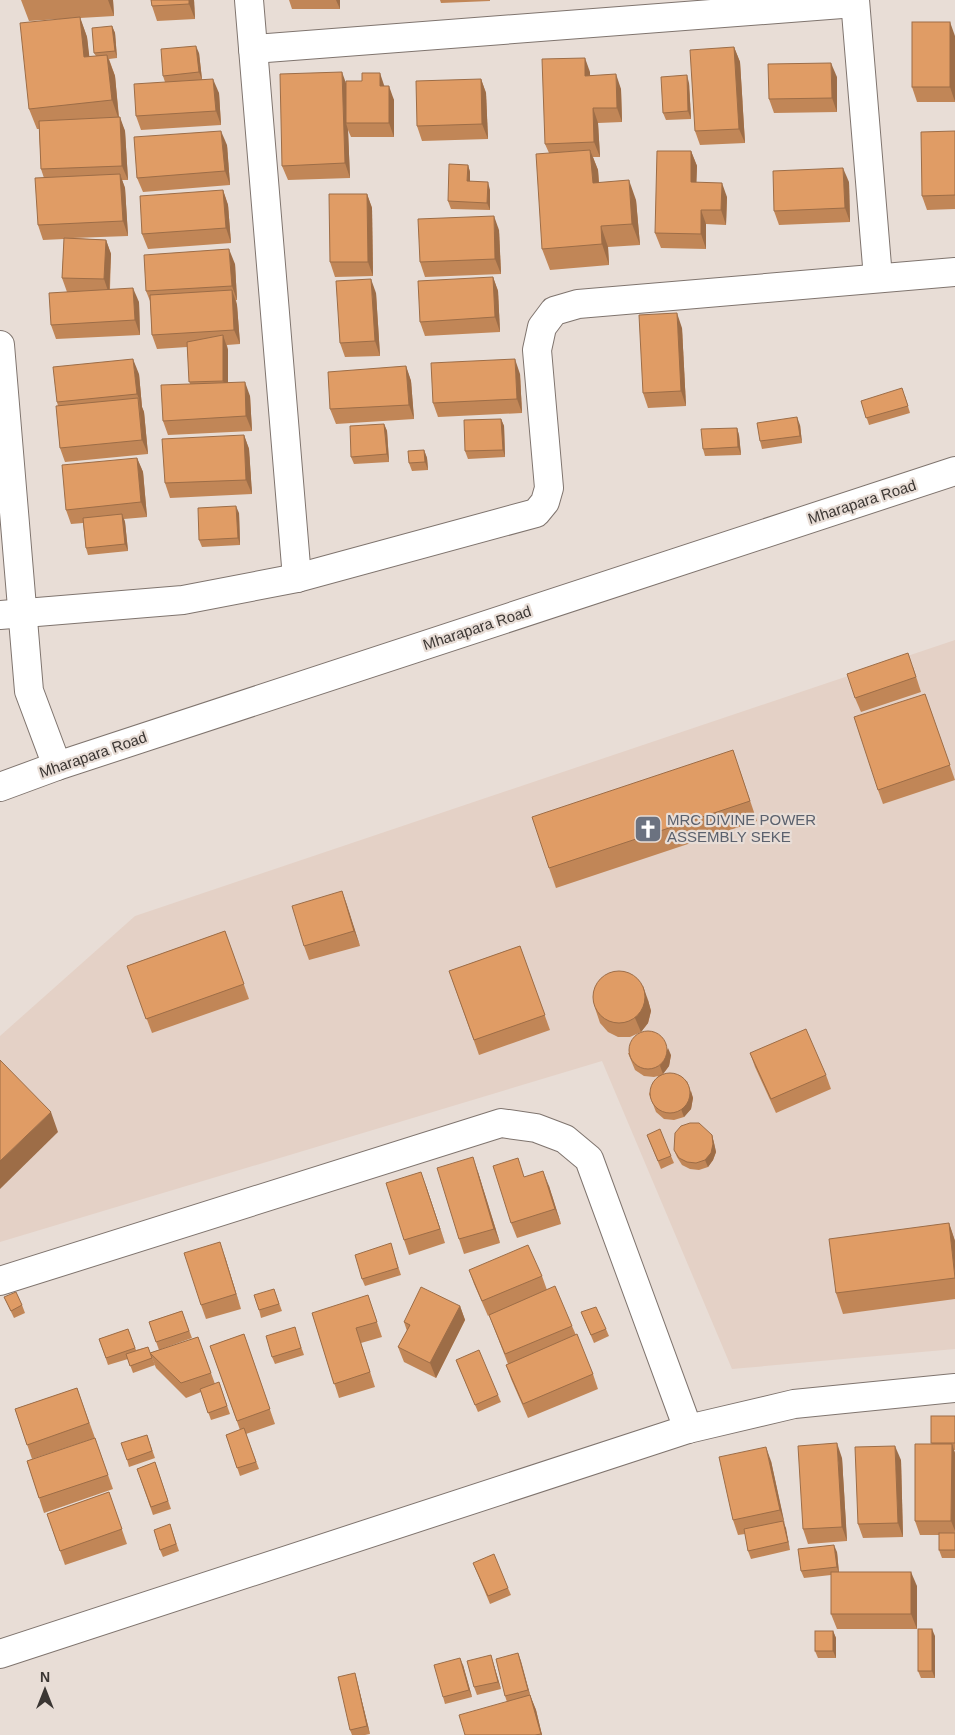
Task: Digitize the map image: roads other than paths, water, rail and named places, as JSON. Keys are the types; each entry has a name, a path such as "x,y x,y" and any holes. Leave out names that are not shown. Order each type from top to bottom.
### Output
{"street":[{"path":"249,0 297,578"},
{"path":"253,49 855,1 878,278"},
{"path":"10,614 183,600 297,578 536,513 545,502 549,488 537,350 542,327 554,311 578,304 955,272"},
{"path":"0,345 10,614 29,691 58,766"},
{"name":"Mharapara Road","path":"0,787 58,766 955,471"},
{"path":"0,1281 501,1124 536,1128 565,1139 589,1159 688,1429"},
{"path":"0,1654 688,1429 794,1404 955,1388"}],"place":[{"name":"MRC DIVINE POWER ASSEMBLY SEKE","path":"648,829"}]}
